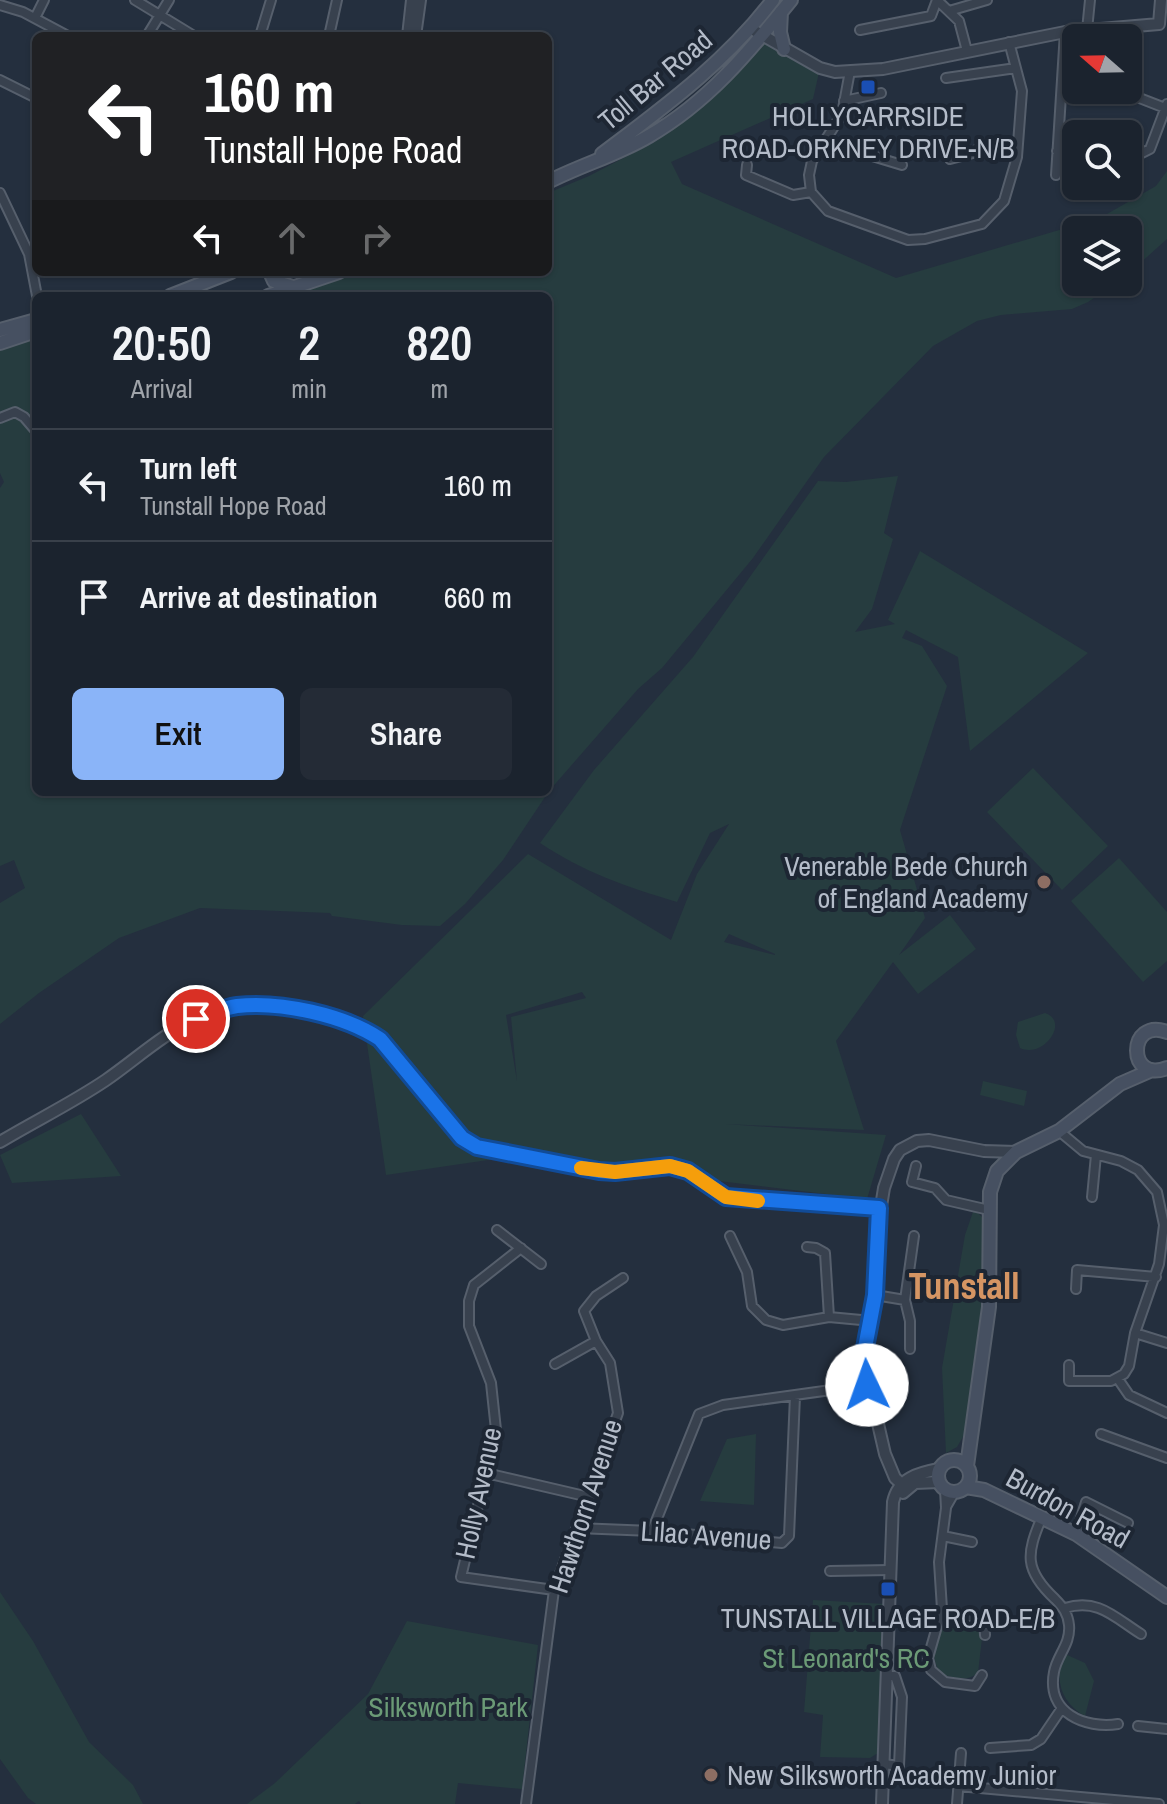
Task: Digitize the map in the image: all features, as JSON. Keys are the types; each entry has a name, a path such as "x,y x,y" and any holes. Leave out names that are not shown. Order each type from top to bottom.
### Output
{"main road":[{"name":"Toll Bar Road","path":"552,180 597,158 615,154 676,119 721,83 757,33 773,0"},
{"name":"Toll Bar Road","path":"757,33 791,0"},
{"path":"781,12 780,32 784,49"},
{"path":"180,292 221,276"},
{"path":"272,276 274,281 296,288"},
{"path":"282,292 328,276"},
{"path":"0,330 32,321"},
{"path":"0,343 32,332"},
{"path":"954,1480 968,1445 989,1307 992,1184 1002,1165 1016,1152 1059,1131 1120,1084 1137,1058 1138,1041 1145,1033 1165,1029"},
{"path":"1137,1058 1141,1064 1162,1070"},
{"path":"1120,1084 1162,1070"},
{"path":"954,1480 945,1462 954,1460 968,1445"},
{"name":"Burdon Road","path":"954,1480 984,1490 1076,1534 1167,1597"}],"street":[{"path":"35,18 44,0"},
{"path":"135,0 188,32"},
{"path":"149,32 169,0"},
{"path":"261,32 271,0"},
{"path":"330,32 337,0"},
{"path":"408,32 412,0"},
{"path":"416,32 420,0"},
{"path":"860,30 931,16 937,0 959,21 967,51"},
{"path":"949,11 987,0"},
{"path":"1088,24 1090,0"},
{"path":"1142,27 1163,26 1161,0"},
{"path":"0,5 61,32"},
{"path":"757,33 820,68 835,72 883,69 1062,33"},
{"path":"850,71 842,114 812,161 809,175 811,192 828,211 908,240 925,239 982,224 1004,201 1017,157 1022,91 1009,42"},
{"path":"946,78 1016,68"},
{"path":"1056,175 1062,77"},
{"path":"0,80 32,96"},
{"path":"844,101 881,93"},
{"path":"1142,98 1166,106 1150,149 1142,153"},
{"path":"826,142 902,165"},
{"path":"950,159 973,153 984,144 1018,142"},
{"path":"1057,151 1062,151"},
{"path":"747,165 746,175 793,195 811,192"},
{"path":"0,193 32,253"},
{"path":"0,418 15,412 32,426"},
{"path":"0,1142 104,1081 196,1019 235,1006 263,1005 341,1020 380,1039 451,1126 462,1138 477,1147 599,1171 670,1166 688,1171 726,1197 879,1208"},
{"path":"1059,1131 1083,1151 1121,1161 1147,1179 1157,1192 1165,1225 1156,1277 1135,1333 1129,1366 1118,1379 1091,1382 1069,1381 1069,1365"},
{"path":"904,1486 891,1471 885,1454 867,1385 864,1353 875,1295 879,1208 894,1159 907,1146 929,1140 984,1151 1016,1152"},
{"path":"984,1151 1002,1165"},
{"path":"1092,1197 1096,1155"},
{"path":"916,1166 912,1182 935,1188 946,1200 989,1210"},
{"path":"497,1230 541,1264"},
{"path":"730,1236 747,1272 752,1306 766,1320 783,1325 829,1317 872,1321"},
{"path":"910,1349 910,1321 905,1300 914,1236"},
{"path":"807,1247 825,1253 829,1317"},
{"name":"Holly Avenue","path":"521,1248 474,1285 469,1301 469,1326 491,1383 496,1430 461,1577 554,1590"},
{"path":"1076,1289 1077,1270 1156,1277"},
{"path":"555,1364 596,1341 584,1311 596,1296 623,1278"},
{"path":"875,1295 905,1300"},
{"path":"1135,1333 1167,1343"},
{"name":"Hawthorn Avenue","path":"526,1804 554,1590 618,1413 610,1363 596,1341"},
{"path":"1118,1379 1136,1400 1167,1413"},
{"path":"652,1531 699,1414 723,1405 867,1385"},
{"name":"Lilac Avenue","path":"577,1528 652,1531 782,1543 789,1536 795,1396"},
{"path":"1101,1434 1167,1458"},
{"path":"486,1473 589,1497"},
{"path":"882,1804 894,1495 904,1486 954,1480 946,1508 939,1562 942,1609 928,1658 931,1670 945,1682 975,1686 982,1675"},
{"path":"1076,1534 1087,1491"},
{"path":"1086,1502 1128,1523"},
{"path":"1042,1517 1030,1543 1030,1561 1037,1581 1065,1608 1069,1626 1067,1645 1054,1672 1056,1696 1062,1708 1087,1724 1118,1724"},
{"path":"943,1536 972,1542"},
{"path":"830,1571 891,1570"},
{"path":"1065,1608 1090,1604 1141,1634"},
{"path":"942,1609 984,1620 985,1635"},
{"path":"884,1764 899,1766 902,1697 895,1676 887,1676"},
{"path":"990,1748 1031,1745 1041,1739 1062,1708"},
{"path":"1138,1726 1167,1729"},
{"path":"957,1804 961,1753"},
{"path":"958,1786 1159,1804"}],"green space":[{"path":"762,37 820,68 813,99 671,162 682,184 896,278 1062,229 1062,296 1097,296 1072,309 1001,315 977,321 933,346 824,457 753,558 662,668 638,689 552,788 552,292 302,292 347,276 552,276 552,191 658,140"},
{"path":"1167,171 1167,239 1142,261 1142,216 1104,216 1132,200 1142,200 1142,194 1156,186"},
{"path":"32,336 32,796 546,796 503,860 465,904 440,926 402,925 332,916 330,913 200,908 119,938 0,1024 0,903 25,888 14,860 0,866 0,488 4,482 0,473 0,347"},
{"path":"898,476 884,533 893,539 872,609 855,632 895,624 888,620 920,551 1088,653 970,751 958,657 906,630 902,638 922,646 947,686 900,830 925,918 899,955 950,915 976,949 918,994 893,962 836,1041 864,1130 725,1124 886,1135 867,1199 515,1156 386,1175 363,1016 528,854 671,940 697,874 729,824 710,833 677,902 606,878 540,843 594,770 693,657 818,481 846,482","holes":["729,934 775,954 775,955 724,942","582,992 586,998 511,1017 517,1081 506,1015"]},
{"path":"1033,768 1108,846 1062,890 987,812"},
{"path":"1119,858 1167,912 1167,961 1143,982 1071,901"},
{"path":"1045,1013 1055,1023 1051,1038 1038,1048 1020,1048 1016,1035 1018,1022"},
{"path":"983,1081 1027,1091 1024,1106 980,1095"},
{"path":"81,1114 121,1176 12,1183 0,1155"},
{"path":"974,1209 983,1218 983,1295 964,1435 957,1447 946,1453 942,1368 965,1235"},
{"path":"756,1434 754,1505 700,1501 727,1439"},
{"path":"0,1592 33,1641 89,1742 133,1785 143,1804 36,1804 28,1798 0,1759"},
{"name":"St Leonard's RC","path":"813,1600 885,1604 878,1753 870,1758 820,1757 823,1715 804,1712"},
{"path":"942,1614 978,1623 982,1638 978,1673 974,1676 951,1677 941,1674 937,1666 934,1644"},
{"name":"Silksworth Park","path":"407,1621 538,1645 522,1789 458,1783 455,1804 361,1804 359,1801 355,1804 247,1804 275,1783 368,1694"},
{"path":"1065,1654 1085,1663 1094,1681 1085,1716 1070,1704 1062,1689 1060,1672"}],"slow traffic":[{"path":"581,1168 615,1172 670,1166 688,1171 726,1197 758,1201"}],"place":[{"name":"HOLLYCARRSIDE ROAD-ORKNEY DRIVE-N/B","path":"868,87"},
{"name":"Venerable Bede Church of England Academy","path":"1044,882"},
{"name":"TUNSTALL VILLAGE ROAD-E/B","path":"888,1589"},
{"name":"New Silksworth Academy Junior","path":"711,1775"}],"district":[{"name":"Tunstall","path":"964,1286"}],"route":[{"path":"196,1019 235,1006 263,1005 305,1011 365,1029 380,1039 462,1138 477,1147 599,1171 670,1166 688,1171 726,1197 879,1208 875,1295 864,1353 867,1385"}]}
